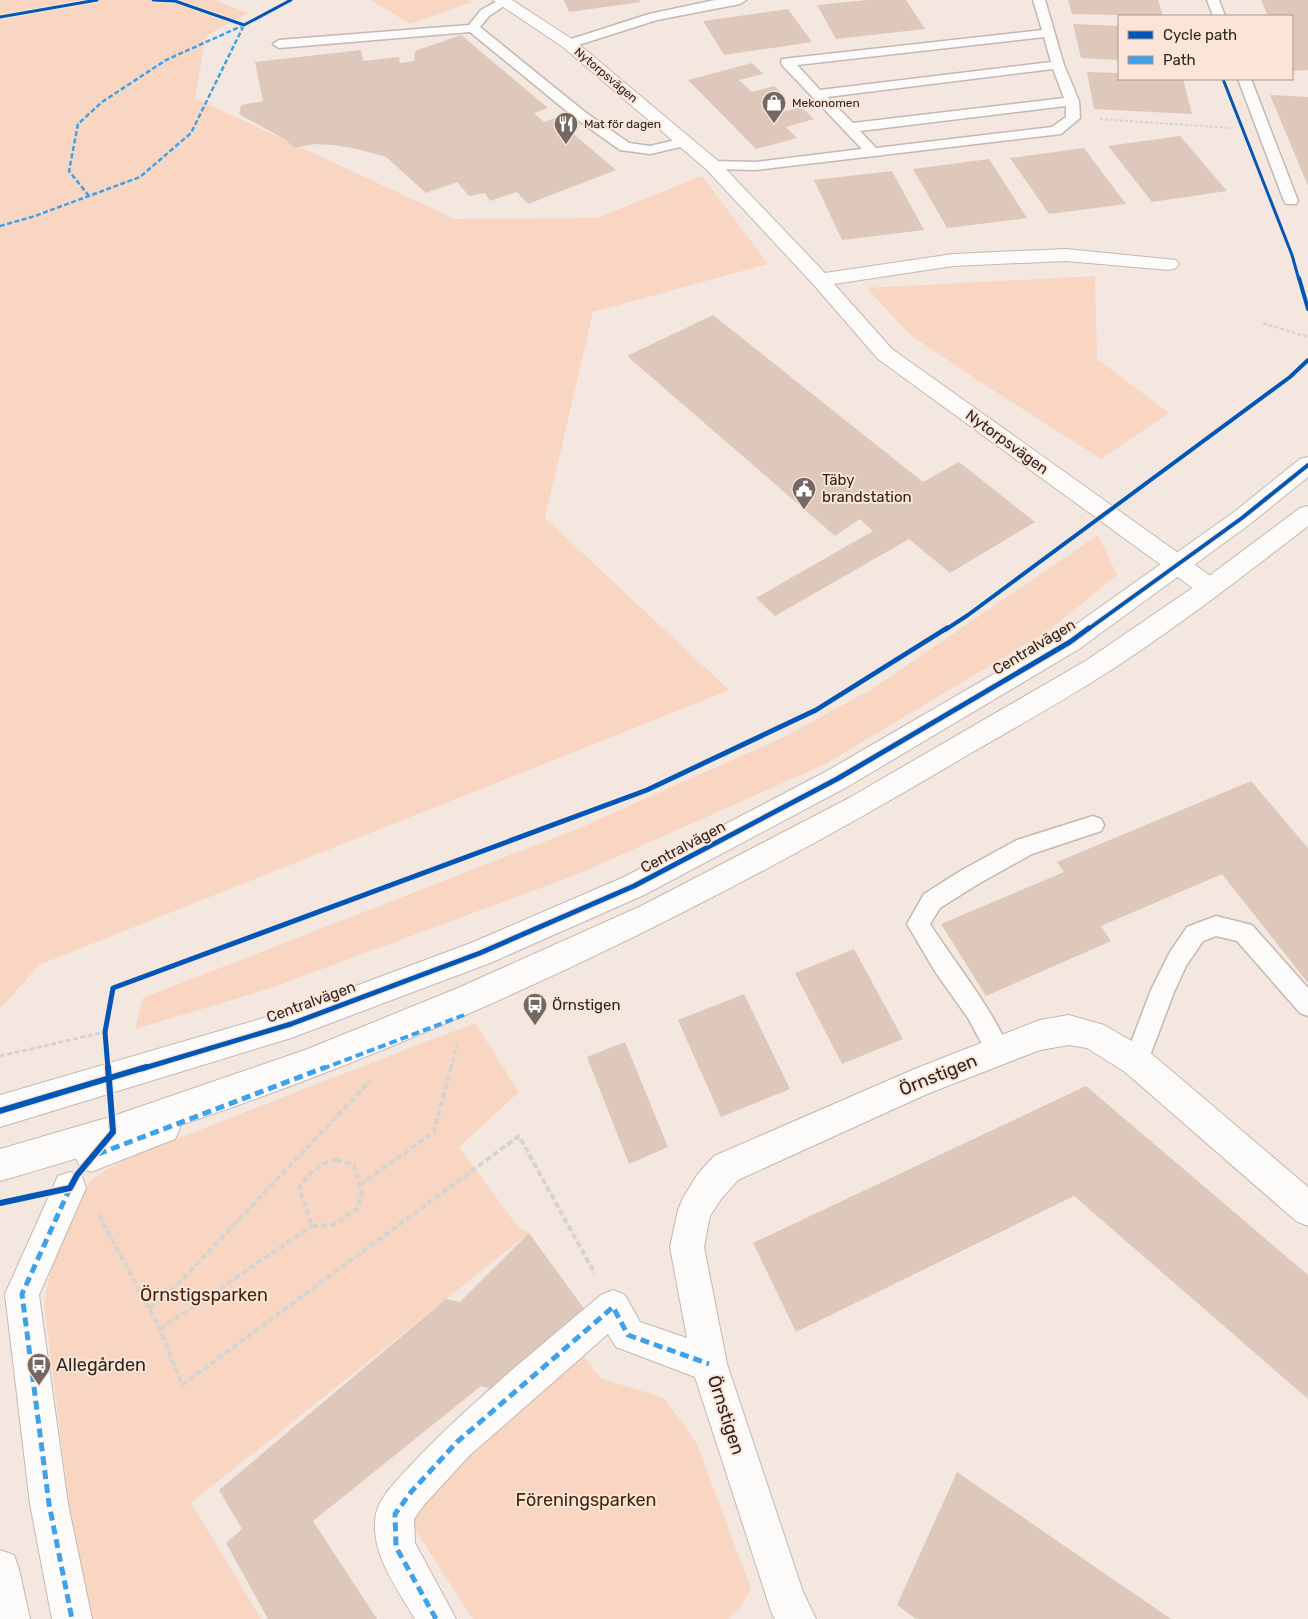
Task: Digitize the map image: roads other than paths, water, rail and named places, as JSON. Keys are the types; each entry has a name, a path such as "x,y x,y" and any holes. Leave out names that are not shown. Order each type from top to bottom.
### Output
{"street":[{"name":"Nytorpsvägen","path":"502,1 569,44 712,166 820,280 885,354 1210,588"},
{"path":"820,280 953,260 1066,255 1168,264"},
{"name":"Centralvägen","path":"0,1111 291,1024 480,953 634,886 837,780 1062,647 1242,518 1308,465"},
{"path":"0,1165 113,1132 306,1065 460,1002 651,915 859,806 1096,667 1210,588 1308,514"},
{"path":"72,1619 49,1504 22,1294 79,1173 464,1014"},
{"name":"Örnstigen","path":"796,1619 786,1600 709,1364 687,1247 695,1210 709,1187 726,1168 917,1083 1040,1035 1069,1030 1093,1035 1136,1061 1308,1209"},
{"path":"436,1619 396,1547 395,1514 411,1492 457,1442 613,1307 628,1335 709,1364"},
{"path":"0,1568 10,1619"}],"lane":[{"name":"Nytorpsvägen","path":"569,44 622,25 718,2 740,0"},
{"path":"712,166 756,166 1056,131 1073,118 1072,101 1058,65 1039,0"},
{"path":"1213,0 1219,15"},
{"path":"473,28 485,13 502,1"},
{"path":"279,44 473,28 580,115 625,147 650,150 684,142"},
{"path":"873,153 788,62 1049,33"},
{"path":"817,94 1058,65"},
{"path":"1244,80 1291,201"},
{"path":"849,128 1072,101"},
{"path":"998,1051 976,1010 944,966 918,924 932,902 970,877 1025,847 1093,825"},
{"path":"1136,1061 1163,990 1178,959 1195,934 1216,926 1244,932 1308,1005"}],"place":[{"name":"Mekonomen","path":"774,124"},
{"name":"Mat för dagen","path":"566,145"},
{"name":"Täby brandstation","path":"804,510"},
{"name":"Örnstigen","path":"535,1026"},
{"name":"Allegården","path":"39,1386"}],"park label":[{"name":"Örnstigsparken","path":"204,1295"},
{"name":"Föreningsparken","path":"586,1500"}]}
